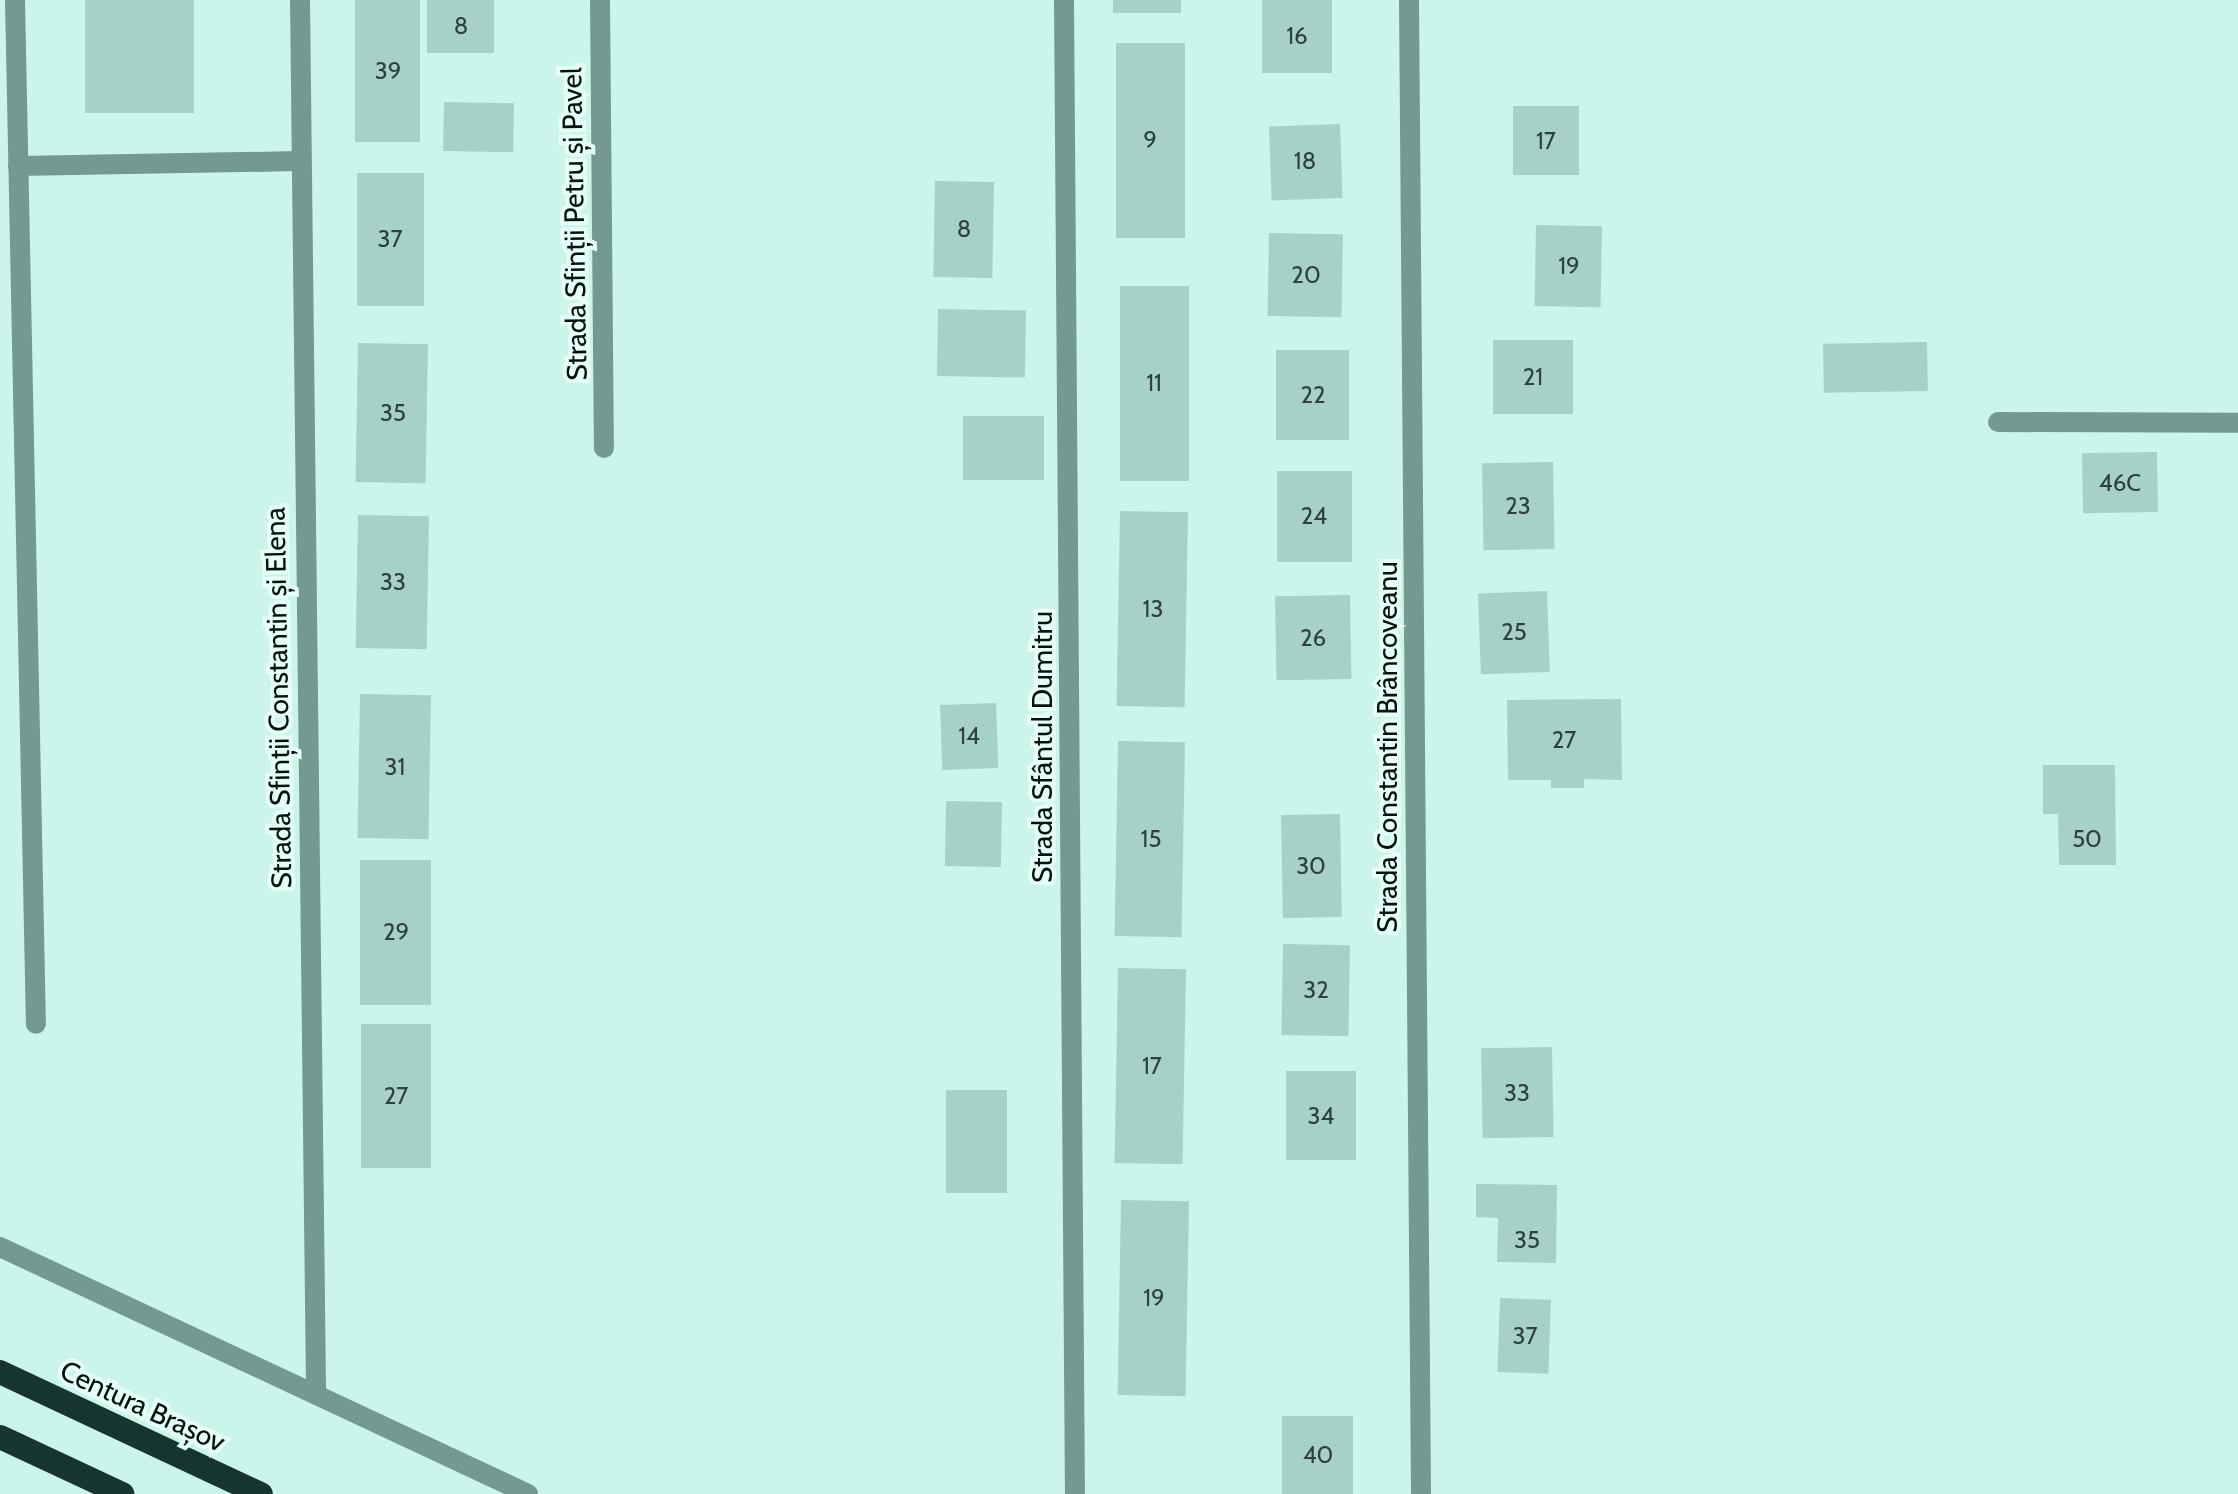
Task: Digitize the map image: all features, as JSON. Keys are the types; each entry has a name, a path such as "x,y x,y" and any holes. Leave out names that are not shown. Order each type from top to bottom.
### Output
{"highway":[{"name":"Centura Brașov","path":"0,1372 261,1494"},
{"path":"0,1437 122,1494"}],"street":[{"path":"15,0 36,1024"},
{"name":"Strada Sfinții Constantin și Elena","path":"300,0 298,161 316,1395"},
{"name":"Strada Sfinții Petru și Pavel","path":"600,0 604,448"},
{"name":"Strada Sfântul Dumitru","path":"1064,0 1075,1494"},
{"name":"Strada Constantin Brâncoveanu","path":"1409,0 1421,1494"},
{"path":"18,166 298,161"},
{"path":"1998,422 2238,423"},
{"path":"0,1247 528,1494"}],"building":[{"path":"85,0 194,0 194,113 85,113"},
{"path":"355,0 420,0 420,142 355,142"},
{"path":"427,0 494,0 494,53 427,53"},
{"path":"1113,0 1181,0 1181,13 1113,13"},
{"path":"1262,0 1332,0 1332,73 1262,73"},
{"path":"1116,43 1185,43 1185,238 1116,238"},
{"path":"444,102 514,103 513,152 443,151"},
{"path":"1513,106 1579,106 1579,175 1513,175"},
{"path":"1340,124 1343,198 1272,200 1269,126"},
{"path":"357,173 424,173 424,306 357,306"},
{"path":"935,181 994,182 992,278 933,277"},
{"path":"1536,225 1602,226 1601,307 1535,306"},
{"path":"1269,233 1343,234 1342,317 1268,316"},
{"path":"1120,286 1189,286 1189,481 1120,481"},
{"path":"938,309 1026,311 1025,378 937,376"},
{"path":"1493,340 1573,340 1573,414 1493,414"},
{"path":"1927,342 1928,391 1824,393 1823,344"},
{"path":"358,343 428,344 426,483 356,482"},
{"path":"1276,350 1349,350 1349,440 1276,440"},
{"path":"963,416 1044,416 1044,480 963,480"},
{"path":"2157,452 2158,512 2083,513 2082,453"},
{"path":"1553,462 1555,549 1484,550 1482,463"},
{"path":"1277,471 1352,471 1352,562 1277,562"},
{"path":"1120,511 1188,512 1185,707 1117,706"},
{"path":"358,515 429,516 427,649 356,648"},
{"path":"1547,591 1550,672 1481,674 1478,593"},
{"path":"1350,595 1351,679 1276,680 1275,596"},
{"path":"360,694 431,695 428,839 357,838"},
{"path":"1621,699 1622,780 1584,779 1584,788 1551,788 1551,780 1508,780 1507,700"},
{"path":"996,703 998,768 942,770 940,705"},
{"path":"1118,741 1185,742 1182,937 1115,936"},
{"path":"2043,765 2115,765 2116,865 2059,865 2058,814 2043,814"},
{"path":"946,801 1002,802 1001,867 945,866"},
{"path":"1340,814 1342,917 1283,918 1281,815"},
{"path":"360,860 431,860 431,1005 360,1005"},
{"path":"1283,944 1350,945 1348,1036 1281,1035"},
{"path":"1118,968 1186,969 1183,1164 1115,1163"},
{"path":"361,1024 431,1024 431,1168 361,1168"},
{"path":"1552,1047 1554,1137 1483,1138 1481,1048"},
{"path":"1286,1071 1356,1071 1356,1160 1286,1160"},
{"path":"946,1090 1007,1090 1007,1193 946,1193"},
{"path":"1476,1184 1557,1185 1556,1263 1497,1262 1498,1218 1476,1217"},
{"path":"1121,1200 1189,1201 1186,1396 1118,1395"},
{"path":"1500,1298 1551,1300 1548,1374 1497,1372"},
{"path":"1282,1416 1353,1416 1353,1494 1282,1494"}]}
